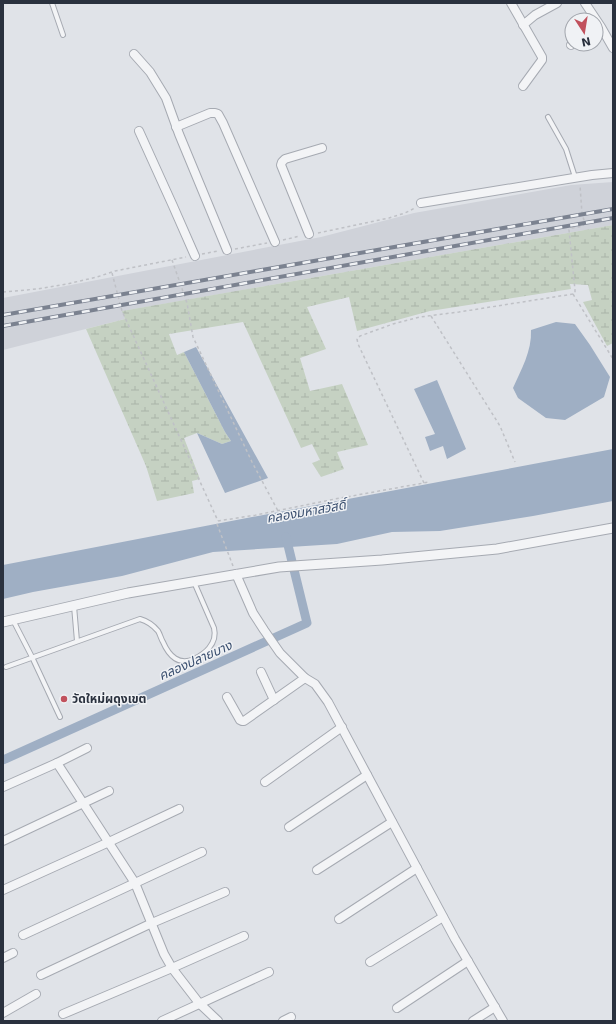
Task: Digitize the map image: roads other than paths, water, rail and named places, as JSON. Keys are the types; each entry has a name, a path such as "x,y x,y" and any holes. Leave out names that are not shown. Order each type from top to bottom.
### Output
{"street":[{"path":"511,3 542,57 542,60 523,86"},
{"path":"523,25 535,15 557,3"},
{"path":"585,3 590,12"},
{"path":"604,36 613,48"},
{"path":"134,54 150,72 166,98 176,127 227,250"},
{"path":"176,127 210,113 218,114 275,242"},
{"path":"138,130 174,206 195,256"},
{"path":"309,234 281,165 285,159 322,148"},
{"path":"421,203 577,177 613,173"},
{"path":"3,622 128,593 279,567 382,560 497,548 613,528"},
{"path":"236,574 253,613 280,653 305,678 315,684 328,702 443,917 503,1021"},
{"path":"261,672 274,700"},
{"path":"227,697 240,720 244,721 305,678"},
{"path":"265,782 342,728"},
{"path":"3,787 87,748"},
{"path":"57,763 135,883 164,954 172,968 199,1004 218,1021"},
{"path":"288,827 367,775"},
{"path":"3,841 109,791"},
{"path":"3,890 179,809"},
{"path":"317,870 392,822"},
{"path":"23,935 202,852"},
{"path":"339,918 417,868"},
{"path":"41,975 152,923 225,892"},
{"path":"370,962 443,917"},
{"path":"63,1014 244,936"},
{"path":"3,958 13,953"},
{"path":"397,1008 468,961"},
{"path":"162,1021 269,972"},
{"path":"3,1013 36,994"},
{"path":"473,1021 495,1007"},
{"path":"283,1021 292,1017"}],"lane":[{"path":"52,3 63,35"},
{"path":"548,117 566,149 577,177"},
{"path":"6,667 140,619 146,620 158,631 164,644 173,657 187,662 203,654 212,643 215,633 194,581"},
{"path":"74,606 78,641"},
{"path":"12,619 32,657 60,717"}],"water":[{"path":"556,322 575,324 610,377 604,397 565,420 546,418 518,398 513,388 528,353 531,330"},
{"path":"196,347 268,478 225,493 197,433 222,444 231,441 184,352"},
{"path":"437,380 466,449 447,459 443,446 430,451 425,437 435,434 414,389"},
{"name":"คลองมหาสวัสดิ์","path":"613,449 613,501 440,531 392,532 337,544 213,552 122,576 3,599 3,565"}],"waterway":[{"name":"คลองปลายบาง","path":"3,760 307,623 286,537"}],"railway":[{"path":"3,315 613,209"},
{"path":"3,326 613,218"}],"place":[{"name":"วัดใหม่ผดุงเขต","path":"64,699"}]}
